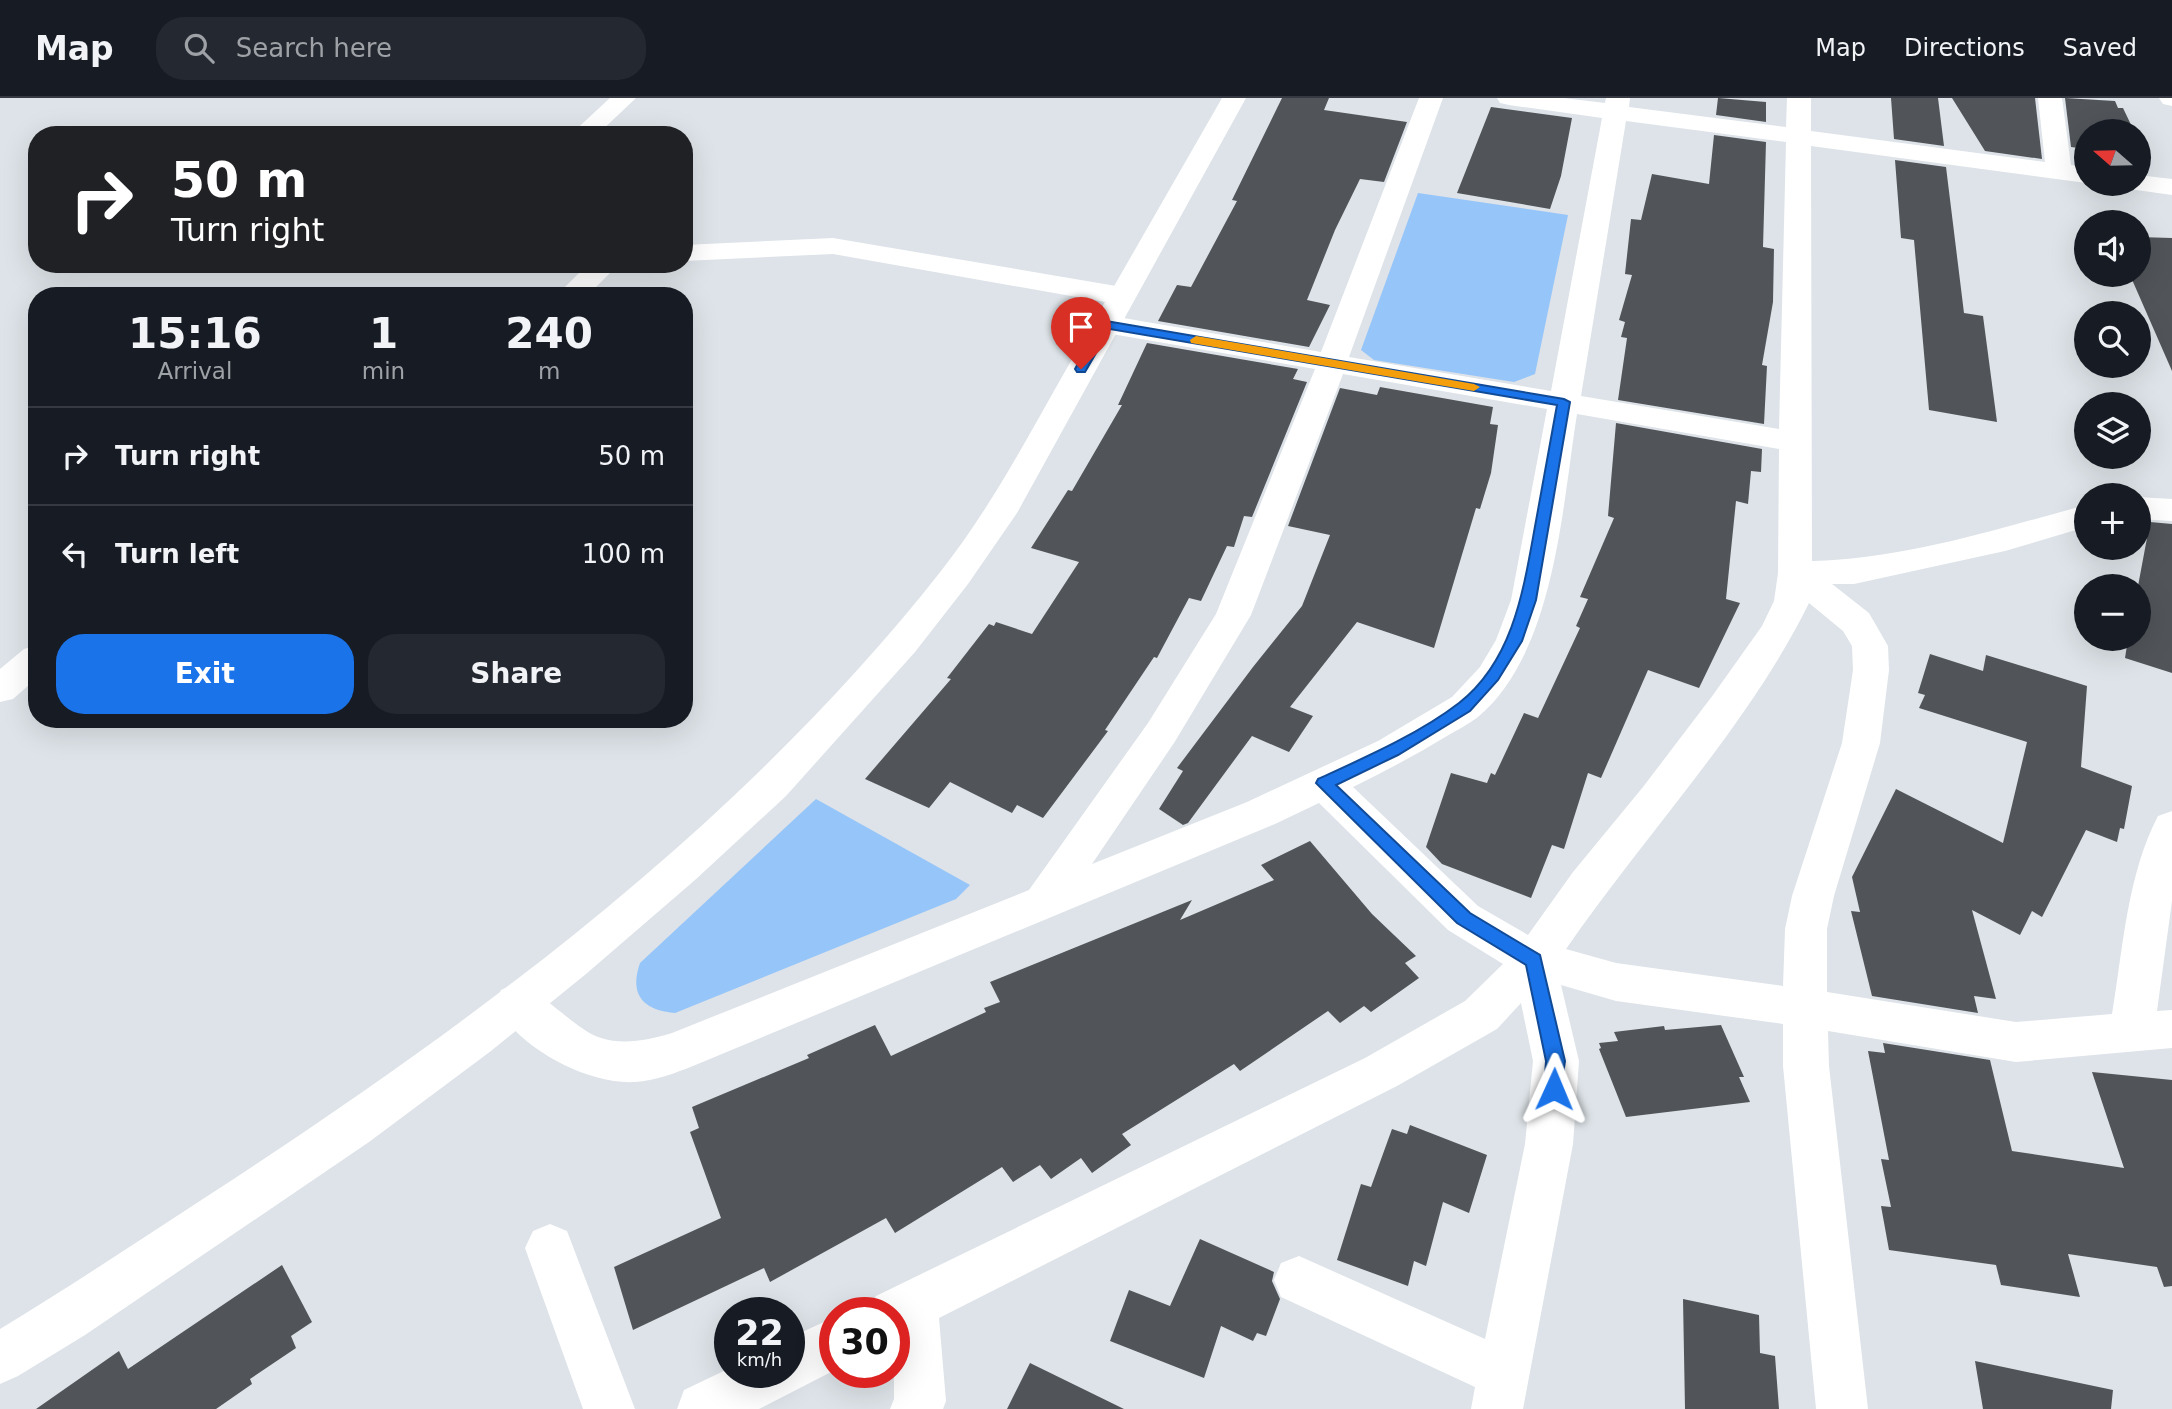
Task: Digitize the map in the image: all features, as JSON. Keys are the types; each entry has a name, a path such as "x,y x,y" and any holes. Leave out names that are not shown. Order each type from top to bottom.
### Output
{"street":[{"path":"592,126 624,98"},
{"path":"0,1358 67,1317 353,1127 517,1003 681,868 772,785 902,643 956,576 1005,505 1234,98"},
{"path":"1044,902 1161,733 1233,615 1332,363 1431,98"},
{"path":"1509,98 1799,117 2074,174"},
{"path":"2050,98 2059,172"},
{"path":"517,1003 554,1037 589,1055 630,1063 677,1052 1261,813 1392,751 1465,706 1493,676 1514,641 1529,600 1617,105"},
{"path":"910,1306 1395,1065 1481,1016 1534,961 1588,884 1718,716 1777,631 1792,601 1796,573 1799,117"},
{"path":"2151,185 2172,187"},
{"path":"693,253 834,246 1332,363 1795,442"},
{"path":"580,287 595,273"},
{"path":"2151,509 2172,510"},
{"path":"1796,573 1854,572 2005,540 2074,520"},
{"path":"1796,573 1856,622 1870,646 1871,670 1861,743 1813,896 1806,929 1806,1066 1842,1409"},
{"path":"0,689 28,666"},
{"path":"1324,783 1463,918 1534,961 1580,970 1616,982 1805,1008 2016,1042 2152,1030 2152,895 2172,827"},
{"path":"1299,1280 1501,1392 1548,1160 1556,1061 1534,961"},
{"path":"550,1248 609,1409"},
{"path":"910,1344 920,1401 916,1409"},
{"path":"703,1409 745,1388"}],"shaded area":[{"path":"1418,193 1568,215 1535,374 1514,382 1374,360 1361,350"},
{"path":"816,799 970,885 956,899 675,1013 654,1008 641,999 636,984 640,963"}],"building":[{"path":"1282,98 1329,98 1324,110 1407,122 1384,182 1360,179 1335,230 1307,300 1330,305 1309,347 1158,321 1177,285 1191,287 1237,201 1232,200"},
{"path":"1718,98 1766,102 1766,122 1716,115"},
{"path":"1891,98 1938,98 1944,146 1894,139"},
{"path":"1952,98 2035,98 2042,159 1985,151"},
{"path":"2065,98 2115,101 2118,108 2123,108 2128,119 2074,119 2074,147 2071,147"},
{"path":"1491,107 1572,118 1561,176 1550,209 1457,193"},
{"path":"1714,135 1766,142 1763,247 1774,249 1773,302 1762,365 1767,366 1764,424 1618,400 1627,338 1621,337 1625,322 1619,320 1632,275 1625,274 1631,219 1641,220 1652,174 1709,184"},
{"path":"1895,160 1946,167 1964,313 1983,316 1997,422 1929,410 1914,240 1901,238"},
{"path":"2151,237 2172,238 2172,371 2151,323 2151,301 2141,301 2135,287 2151,287"},
{"path":"1147,343 1298,369 1293,379 1307,382 1252,517 1244,516 1234,547 1227,546 1201,601 1189,598 1157,658 1154,657 1105,730 1108,731 1043,818 1017,805 1012,813 950,782 929,808 865,779 951,679 947,678 989,624 994,626 996,622 1032,634 1079,562 1031,548 1068,490 1072,491 1122,405 1118,405"},
{"path":"1380,387 1493,407 1490,424 1498,425 1491,473 1480,509 1476,508 1434,648 1357,622 1290,707 1313,716 1289,752 1252,736 1188,823 1183,825 1159,809 1183,771 1177,768 1302,606 1330,535 1288,526 1340,388 1377,395"},
{"path":"1616,423 1762,449 1761,472 1751,471 1748,504 1736,501 1726,599 1740,603 1699,688 1648,670 1601,778 1588,773 1564,849 1552,845 1531,898 1442,864 1426,847 1451,773 1487,783 1491,773 1495,775 1524,713 1538,718 1580,628 1576,626 1588,599 1580,597 1614,518 1608,516"},
{"path":"2151,522 2172,524 2172,673 2125,658 2126,651 2151,651 2151,574 2140,574 2143,560 2151,560"},
{"path":"1930,654 1983,671 1986,655 2087,686 2081,767 2132,786 2124,829 2120,828 2117,842 2086,830 2042,917 2032,911 2020,935 1972,910 1996,999 1974,996 1978,1013 1872,996 1851,911 1860,912 1852,877 1896,789 2003,843 2027,742 1919,708 1925,695 1918,693"},
{"path":"1310,841 1372,914 1416,956 1405,963 1419,978 1371,1012 1364,1006 1340,1023 1328,1011 1240,1071 1234,1064 1122,1134 1131,1145 1092,1173 1081,1158 1051,1179 1040,1165 1013,1182 1002,1167 895,1233 886,1218 770,1282 764,1268 633,1330 614,1267 721,1218 690,1132 699,1128 692,1107 809,1058 807,1055 875,1025 891,1056 986,1012 984,1008 1000,1002 990,982 1192,900 1180,920 1274,880 1261,865"},
{"path":"1721,1025 1744,1077 1739,1077 1750,1102 1626,1117 1599,1043 1618,1041 1614,1032 1664,1026 1665,1030"},
{"path":"1883,1043 1990,1060 2012,1151 2124,1168 2092,1072 2172,1080 2172,1286 2164,1287 2157,1267 2068,1254 2080,1297 2001,1285 1996,1265 1889,1250 1881,1206 1891,1207 1881,1159 1889,1160 1868,1051 1885,1053"},
{"path":"1410,1125 1487,1155 1469,1213 1443,1202 1426,1266 1414,1261 1408,1286 1337,1260 1361,1184 1371,1187 1392,1129 1407,1134"},
{"path":"1200,1239 1274,1272 1272,1281 1280,1299 1266,1336 1257,1333 1253,1341 1221,1326 1204,1378 1110,1341 1129,1290 1170,1306"},
{"path":"282,1265 312,1322 291,1336 296,1348 250,1379 252,1384 216,1409 36,1409 119,1351 128,1369"},
{"path":"1683,1299 1759,1315 1760,1353 1775,1356 1779,1409 1685,1409"},
{"path":"1975,1361 2113,1390 2111,1409 1983,1409"},
{"path":"1030,1363 1124,1409 1007,1409"}],"slow traffic":[{"path":"1196,340 1474,387"}],"route":[{"path":"1081,369 1106,324 1564,402 1529,600 1514,641 1493,676 1465,706 1392,751 1324,783 1463,918 1534,961 1556,1061 1554,1089"}]}
